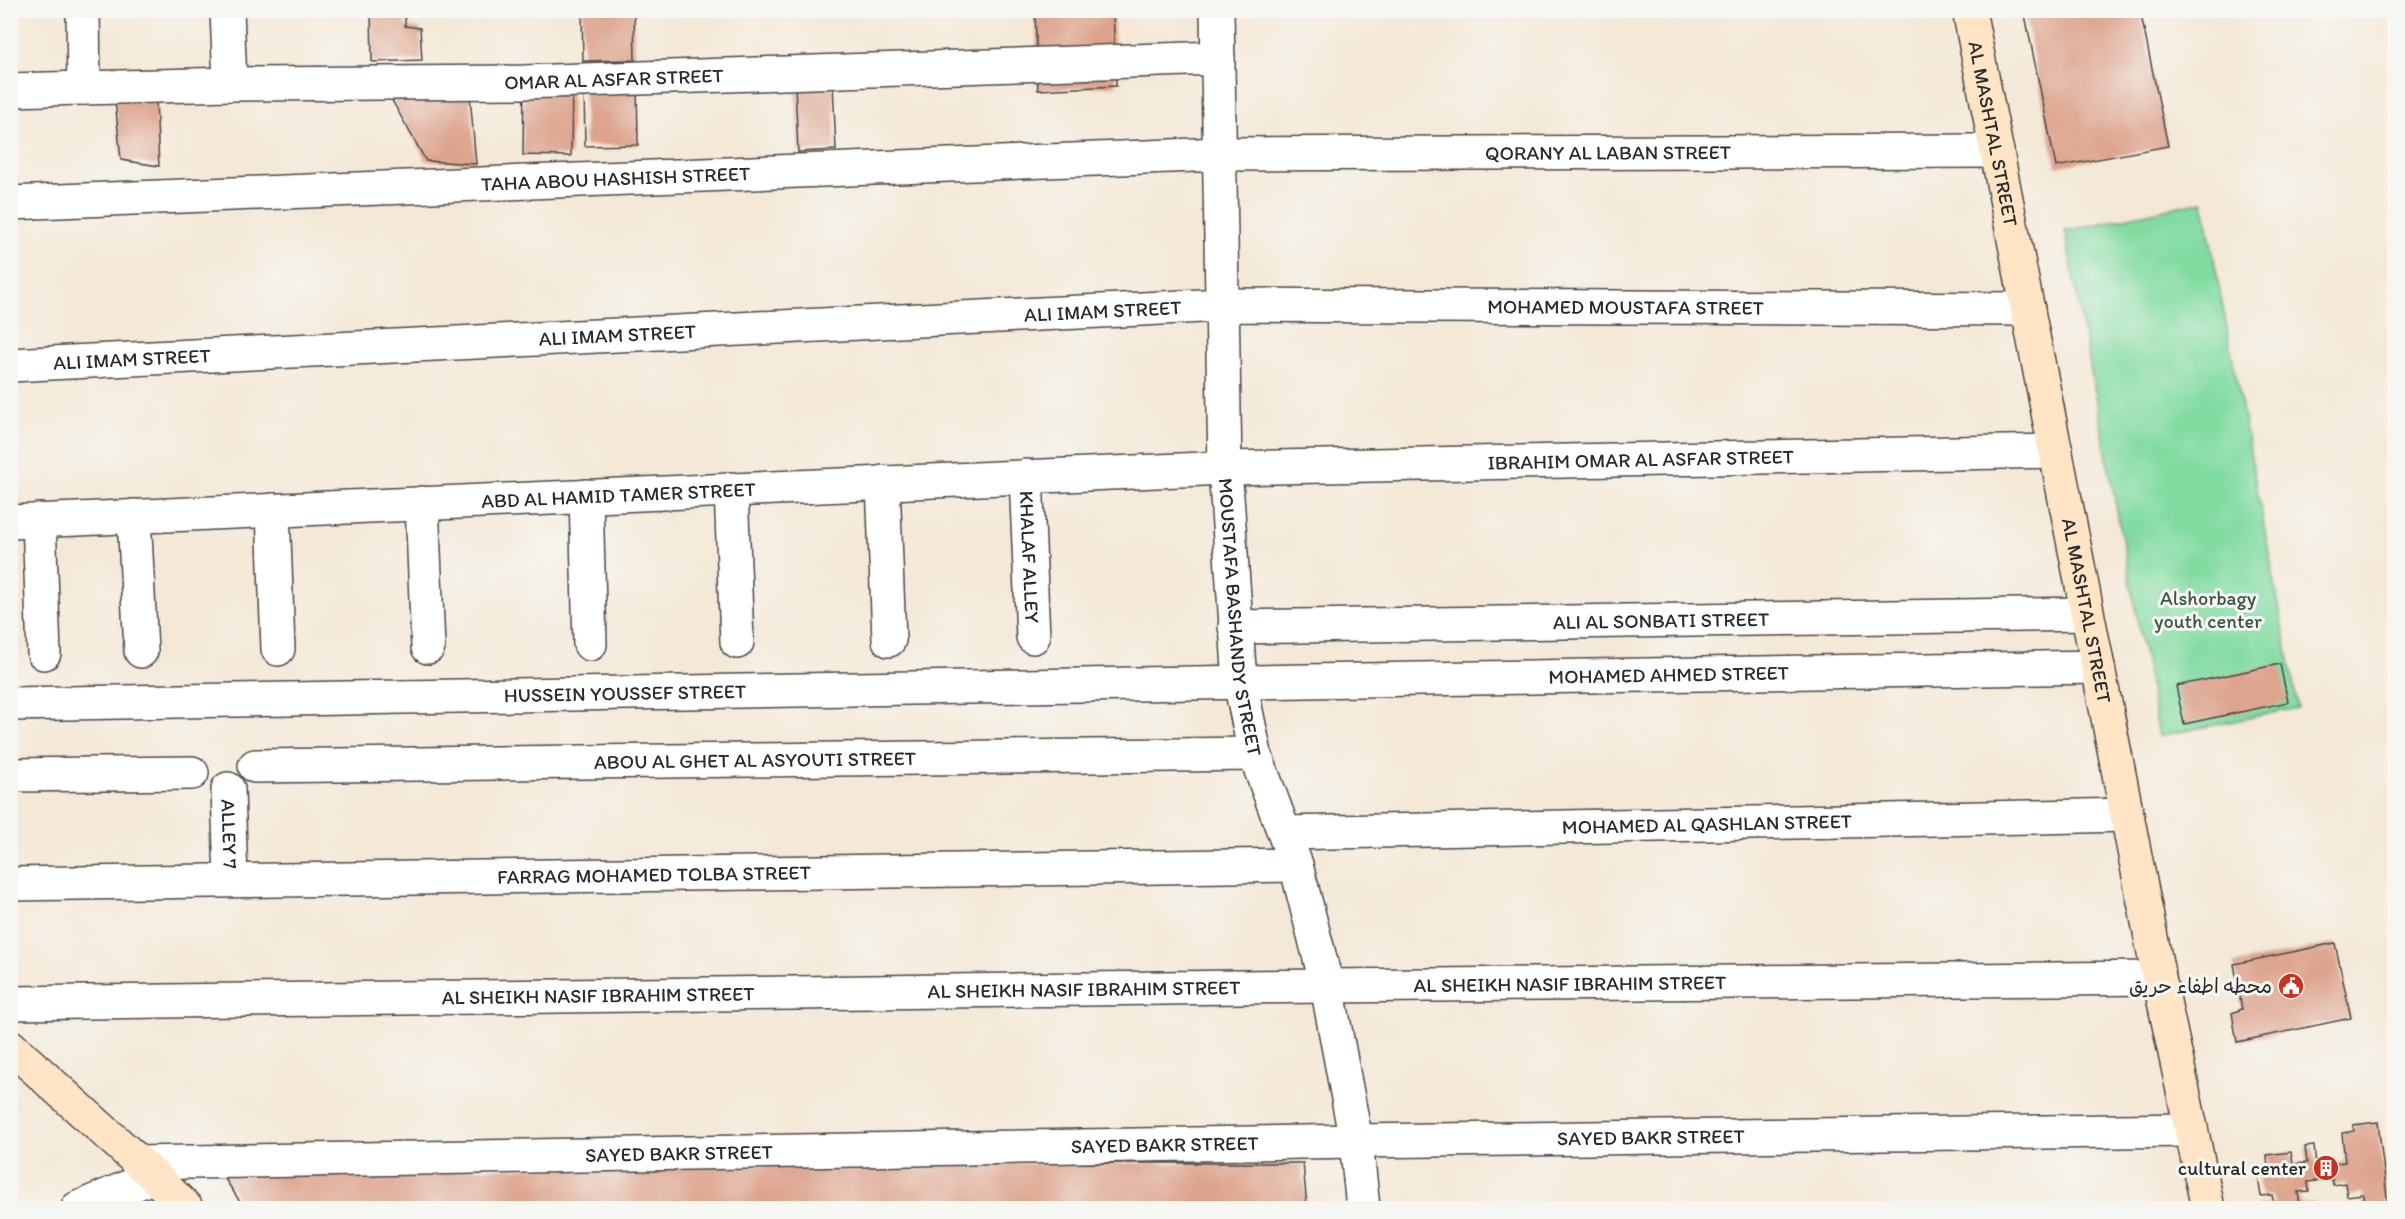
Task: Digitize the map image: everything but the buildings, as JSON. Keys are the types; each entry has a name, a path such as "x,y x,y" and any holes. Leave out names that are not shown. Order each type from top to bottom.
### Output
{"street":[{"path":"83,10 84,88"},
{"path":"227,10 230,84"},
{"name":"MOUSTAFA BASHANDY STREET","path":"1217,10 1226,468 1239,682 1255,754 1296,865 1327,986 1356,1141 1363,1209"},
{"name":"AL MASHTAL STREET","path":"1970,10 2159,978 2208,1209"},
{"name":"OMAR AL ASFAR STREET","path":"10,90 230,84 524,82 1218,58"},
{"name":"QORANY AL LABAN STREET","path":"1220,154 1997,151"},
{"name":"TAHA ABOU HASHISH STREET","path":"10,203 1220,154"},
{"name":"MOHAMED MOUSTAFA STREET","path":"1223,306 2028,309"},
{"name":"ALI IMAM STREET","path":"10,365 1223,306"},
{"name":"IBRAHIM OMAR AL ASFAR STREET","path":"1226,468 2056,451"},
{"name":"ABD AL HAMID TAMER STREET","path":"25,521 1226,468"},
{"name":"KHALAF ALLEY","path":"1026,476 1033,637"},
{"path":"883,482 890,640"},
{"path":"731,489 736,642"},
{"path":"586,496 590,644"},
{"path":"422,503 428,647"},
{"path":"273,510 278,649"},
{"path":"134,516 141,651"},
{"path":"25,521 44,653"},
{"name":"ALI AL SONBATI STREET","path":"1234,627 2088,614"},
{"name":"MOHAMED AHMED STREET","path":"1239,682 2098,667"},
{"name":"HUSSEIN YOUSSEF STREET","path":"10,704 1239,682"},
{"name":"ABOU AL GHET AL ASYOUTI STREET","path":"255,766 1255,754"},
{"path":"10,775 192,773"},
{"name":"ALLEY 7","path":"228,789 231,880"},
{"name":"MOHAMED AL QASHLAN STREET","path":"1285,833 2127,815"},
{"name":"FARRAG MOHAMED TOLBA STREET","path":"10,884 1296,865"},
{"name":"AL SHEIKH NASIF IBRAHIM STREET","path":"10,1003 2159,978"},
{"path":"10,1046 146,1169 186,1209"},
{"name":"SAYED BAKR STREET","path":"146,1169 1356,1141 2191,1130"},
{"path":"78,1209 146,1169"}],"green space":[{"name":"Alshorbagy youth center","path":"2203,201 2298,708 2159,736 2065,231"}],"place":[{"name":"محطه اطفاء حريق","path":"2291,986"},
{"name":"cultural center","path":"2326,1168"}]}
